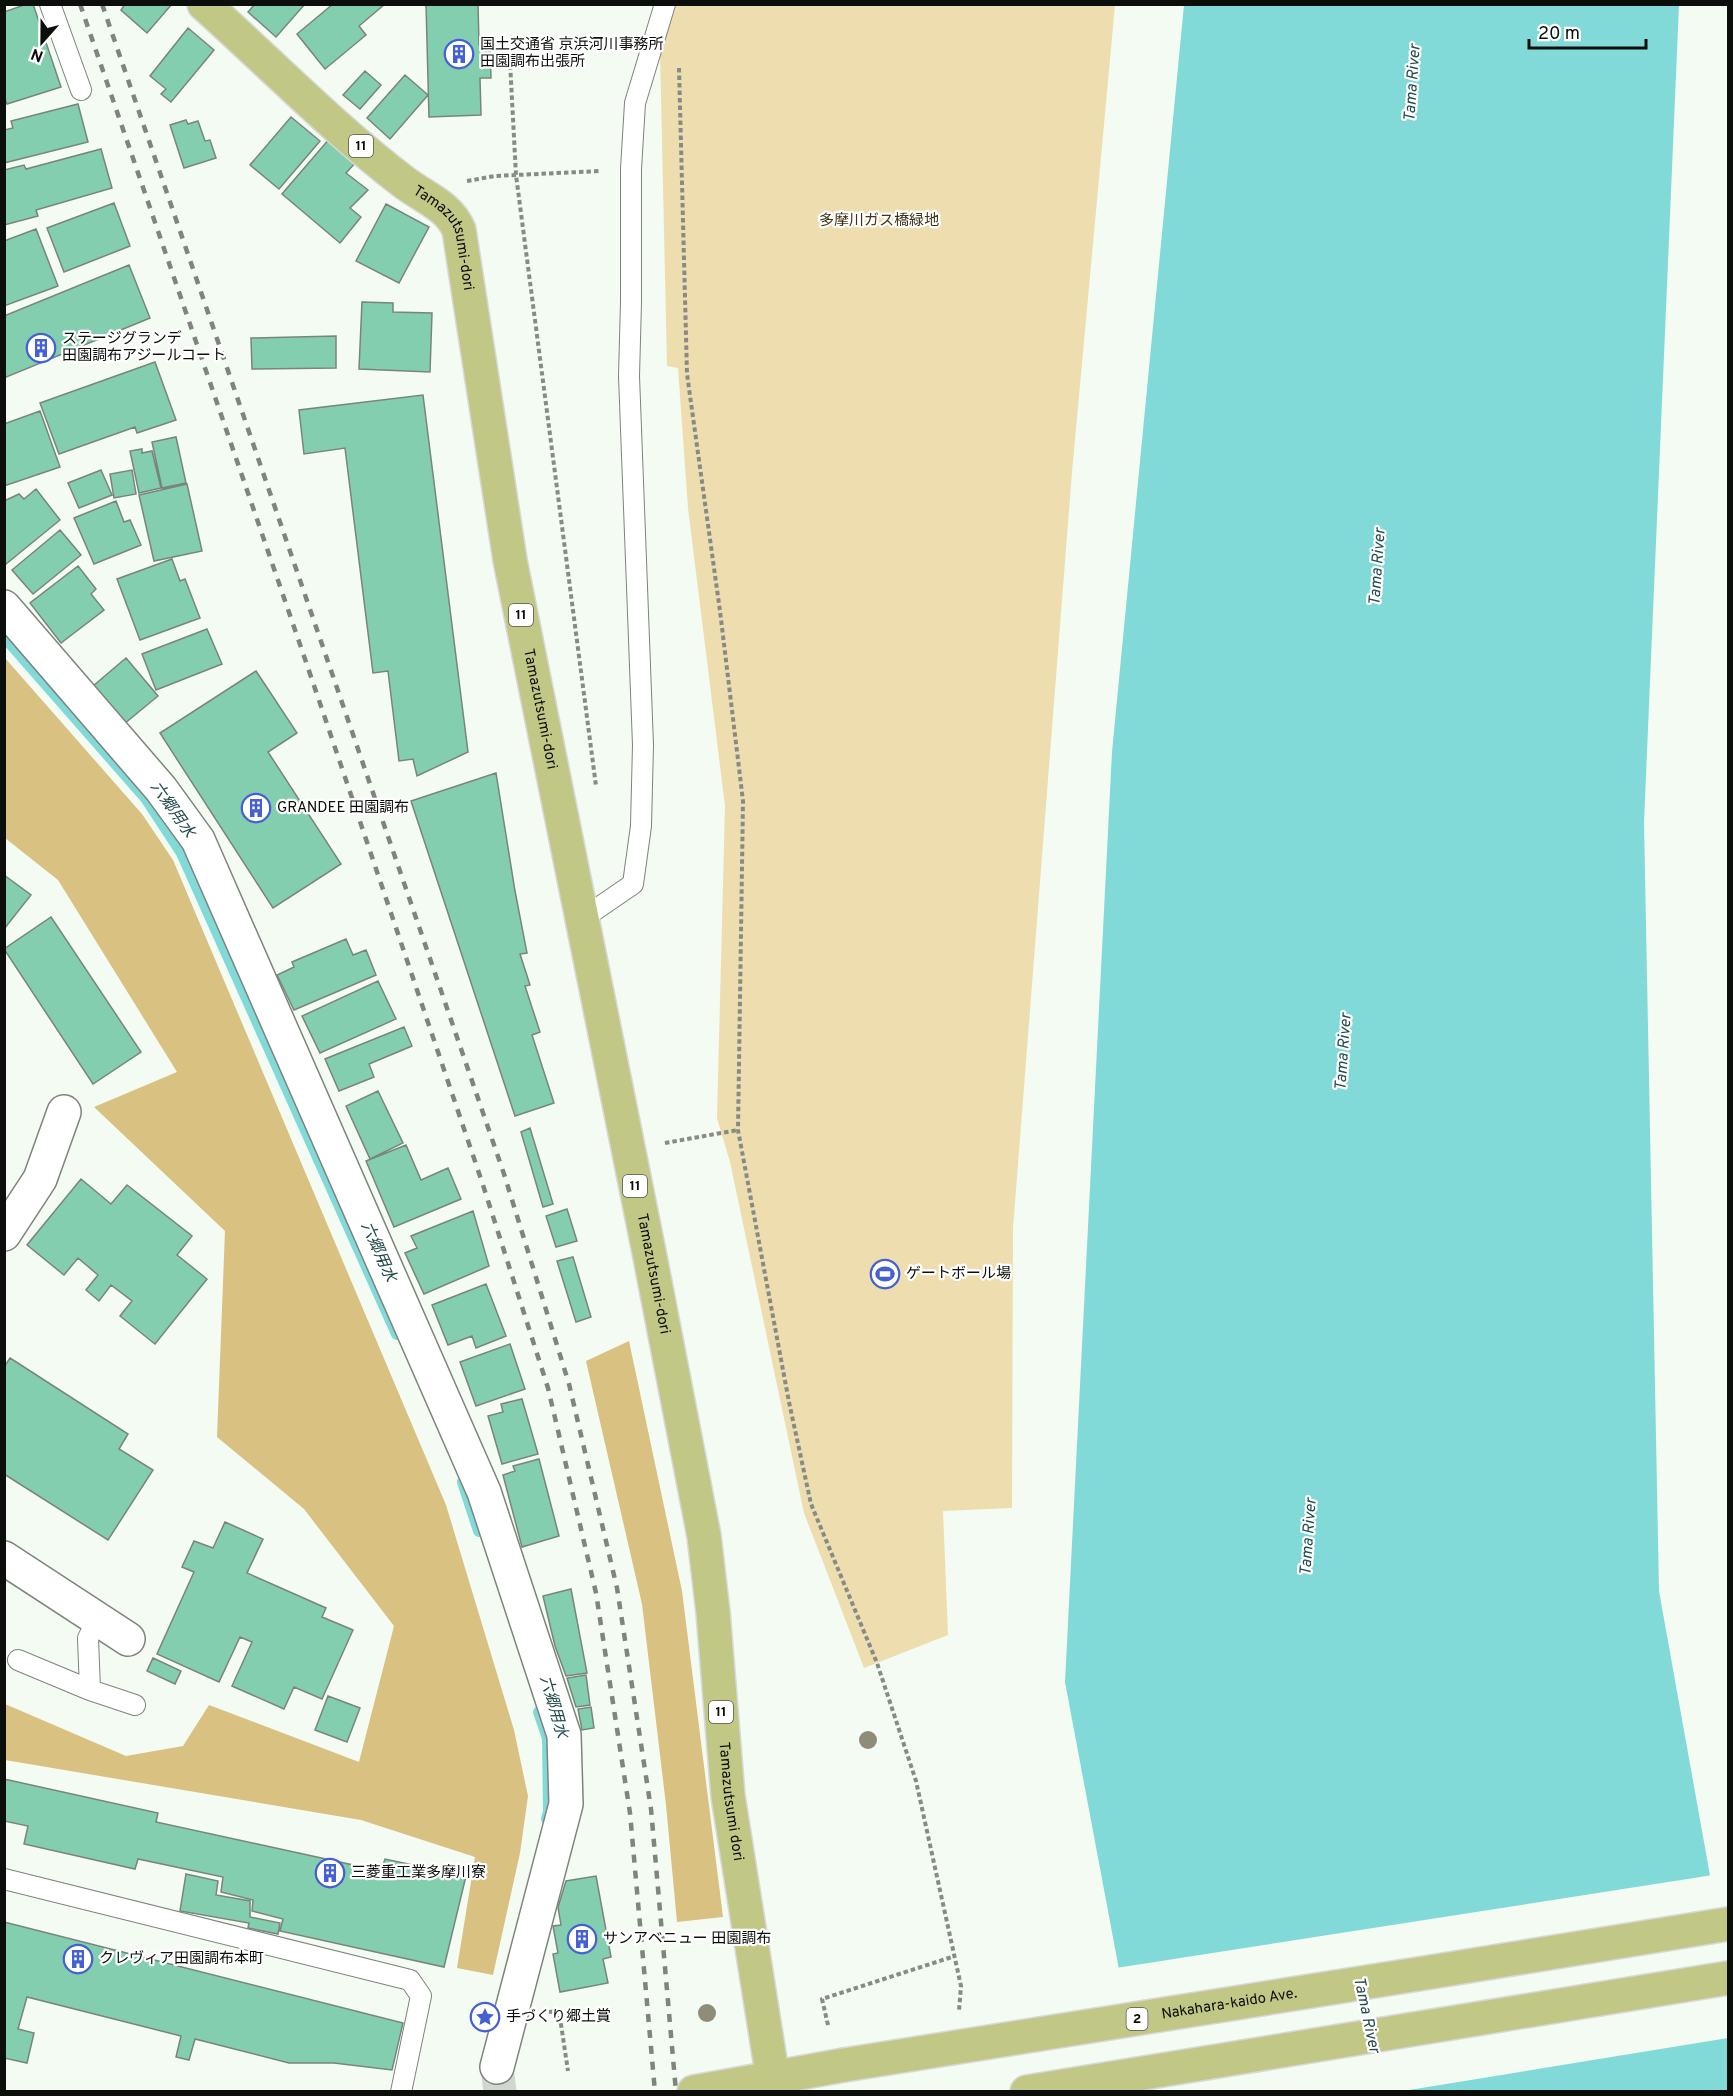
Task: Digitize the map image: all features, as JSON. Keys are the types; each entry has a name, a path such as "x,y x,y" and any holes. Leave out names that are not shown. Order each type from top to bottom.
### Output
{"main road":[{"name":"Tamazutsumi-dori","path":"204,4 291,85 388,170 447,211 455,220 459,230 510,560 582,919"},
{"name":"Tamazutsumi dori","path":"582,919 704,1536 713,1612 728,1796 740,1879 765,2015 774,2085"},
{"name":"Nakahara-kaido Ave.","path":"698,2091 774,2085 844,2066 1728,1924"},
{"path":"1028,2091 1728,1978"}],"street":[{"path":"4,607 161,789 198,840 484,1492 564,1736 566,1804 497,2067"},
{"path":"4,1234 40,1179 64,1112"},
{"path":"8,1567 128,1639"}],"lane":[{"path":"50,4 81,90"},
{"path":"582,919 633,884 641,826 643,745 629,376 631,169 635,103 665,4"},
{"path":"90,1690 88,1638 98,1619"},
{"path":"18,1660 90,1690 135,1705"},
{"path":"4,1879 410,1980 421,1996 401,2091"}],"path":[{"path":"491,63 510,62 516,175 597,793"},
{"path":"678,64 687,374 720,611 743,801 738,1130 789,1402 811,1504 877,1663 916,1781 961,1986 959,2021"},
{"path":"495,176 631,169"},
{"path":"662,1144 738,1130"},
{"path":"828,2025 822,1999 955,1956"},
{"path":"510,2018 559,2011 568,2071"}],"green space":[{"name":"多摩川ガス橋緑地","path":"659,5 1115,5 1072,472 1013,1228 1012,1508 943,1511 948,1635 864,1668 804,1513 730,1162 717,1118 725,806 688,508 678,368 667,366"}],"shaded area":[{"path":"5,658 142,814 173,860 446,1505 514,1730 528,1796 520,1853 493,1975 457,1968 475,1857 361,1820 5,1760 5,1704 126,1756 183,1746 209,1705 359,1762 394,1626 304,1509 217,1437 225,1231 94,1107 177,1072 58,880 5,838"},
{"path":"629,1341 682,1591 723,1917 677,1922 666,1805 642,1604 586,1361"}],"water":[{"name":"Tama River","path":"1184,5 1679,5 1644,822 1659,1591 1728,1976 1728,2091 1142,2092 1065,1682 1112,752"}],"pier":[{"path":"1713,1875 1728,1959 1728,2038 1397,2092 1139,2092 1116,1968"}],"building":[{"path":"33,4 61,87 7,104 4,97 4,12"},
{"path":"125,4 172,4 147,33 121,10"},
{"path":"255,4 305,4 276,37 248,12"},
{"path":"333,4 385,4 359,26 366,35 325,69 297,34"},
{"name":"国土交通省 京浜河川事務所 田園調布出張所","path":"426,4 478,4 479,45 490,45 491,78 480,78 481,115 429,117"},
{"path":"188,28 214,50 171,102 161,94 166,89 150,76"},
{"path":"365,71 381,85 360,109 343,95"},
{"path":"405,75 428,95 390,139 367,118"},
{"path":"78,104 88,142 4,163 4,130 13,128 11,121"},
{"path":"291,117 320,141 279,189 250,165"},
{"path":"186,120 188,124 198,121 205,141 210,140 216,158 184,168 170,125"},
{"path":"330,138 357,161 346,173 368,190 350,208 361,217 340,243 282,194"},
{"path":"101,149 112,188 36,210 38,216 4,225 4,170 24,165 26,169"},
{"path":"114,203 130,246 64,272 47,228"},
{"path":"386,204 429,227 399,283 356,261"},
{"path":"36,229 58,286 4,306 4,241"},
{"name":"ステージグランデ 田園調布アジールコート","path":"129,265 150,318 4,378 4,316"},
{"path":"362,302 393,303 393,312 432,313 430,372 359,369"},
{"path":"336,336 336,368 252,369 251,338"},
{"path":"155,362 176,420 137,433 135,427 59,454 40,403"},
{"path":"423,395 468,752 417,776 413,759 399,761 388,671 373,673 345,448 304,454 299,410"},
{"path":"40,411 60,467 4,486 4,424"},
{"path":"176,437 186,483 162,488 152,442"},
{"path":"142,449 142,453 152,451 161,488 139,493 130,451"},
{"path":"101,470 112,495 79,508 68,483"},
{"path":"132,470 136,494 114,498 110,474"},
{"path":"187,484 202,551 154,561 139,495"},
{"path":"36,489 60,520 6,564 4,562 4,501 19,494 24,499"},
{"path":"116,501 124,522 130,520 141,545 94,564 74,518"},
{"path":"60,530 81,555 33,594 12,570"},
{"path":"172,559 180,581 185,579 200,618 140,640 117,579"},
{"path":"78,566 96,589 91,594 104,610 61,643 30,603"},
{"path":"207,629 222,664 156,690 142,654"},
{"path":"126,658 158,696 124,724 93,686"},
{"name":"GRANDEE 田園調布","path":"256,671 297,733 268,752 341,864 273,908 160,733"},
{"path":"496,773 527,953 520,954 530,985 525,986 540,1032 532,1035 554,1103 515,1116 411,801"},
{"path":"4,875 31,895 4,929"},
{"path":"51,917 141,1052 93,1084 4,949"},
{"path":"346,939 353,955 366,950 376,975 294,1010 277,975 294,967 292,962"},
{"path":"378,981 396,1019 320,1053 302,1016"},
{"path":"404,1027 412,1046 369,1064 374,1077 339,1091 325,1059"},
{"path":"378,1091 403,1143 370,1159 346,1106"},
{"path":"530,1128 553,1204 543,1207 521,1132"},
{"path":"406,1145 421,1180 448,1168 461,1199 394,1227 366,1161"},
{"path":"81,1179 111,1204 127,1185 192,1236 177,1255 207,1279 155,1344 120,1316 132,1301 111,1285 99,1301 86,1290 98,1275 78,1258 64,1275 27,1245"},
{"path":"567,1209 577,1241 556,1247 546,1216"},
{"path":"473,1211 489,1266 424,1294 405,1253 417,1248 411,1236"},
{"path":"573,1257 591,1317 576,1322 557,1261"},
{"path":"486,1284 506,1336 476,1348 472,1336 448,1345 432,1305"},
{"path":"510,1344 525,1389 476,1406 460,1362"},
{"path":"10,1358 128,1434 119,1449 153,1470 108,1540 4,1474 4,1367"},
{"path":"522,1399 538,1454 502,1464 488,1416 503,1412 501,1404"},
{"path":"539,1459 559,1536 522,1547 503,1475 515,1471 513,1466"},
{"path":"225,1522 263,1539 247,1573 326,1608 322,1617 353,1630 322,1699 294,1687 284,1709 232,1686 252,1642 240,1637 219,1682 157,1654 194,1572 182,1567 194,1541 213,1548"},
{"path":"571,1589 587,1673 566,1676 555,1646 543,1596"},
{"path":"153,1658 181,1671 175,1684 147,1671"},
{"path":"586,1675 590,1705 576,1707 567,1678"},
{"path":"328,1696 360,1708 347,1742 315,1730"},
{"path":"591,1707 594,1728 582,1730 578,1709"},
{"name":"三菱重工業多摩川寮","path":"4,1779 158,1813 156,1822 381,1871 385,1859 466,1876 444,1967 280,1931 283,1919 252,1911 253,1900 221,1892 223,1877 138,1859 135,1869 24,1844 28,1826 4,1821"},
{"path":"186,1874 218,1881 216,1895 250,1901 250,1917 280,1923 278,1934 248,1928 249,1923 180,1911"},
{"name":"サンアベニュー 田園調布","path":"596,1876 611,1957 603,1959 608,1983 560,1992 553,1954 558,1953 553,1926 561,1925 558,1907 566,1881"},
{"name":"クレヴィア田園調布本町","path":"4,1922 403,2023 392,2070 334,2063 289,2063 195,2039 189,2060 176,2057 181,2036 27,1997 18,2029 34,2033 27,2063 4,2058"}],"waterway":[{"name":"六郷用水","path":"4,636 146,798 182,853 397,1334"},
{"name":"六郷用水","path":"463,1482 479,1531"},
{"name":"六郷用水","path":"539,1712 548,1738 549,1812 547,1819"}],"tunnel":[{"path":"497,2067 500,2092"}],"railway":[{"path":"80,4 482,1182 548,1388 596,1593 630,1813 655,2092"},
{"path":"102,4 504,1174 569,1384 617,1588 651,1809 676,2092"}],"place":[{"name":"国土交通省 京浜河川事務所 田園調布出張所","path":"459,54"},
{"name":"ステージグランデ 田園調布アジールコート","path":"41,348"},
{"name":"GRANDEE 田園調布","path":"256,808"},
{"name":"ゲートボール場","path":"885,1274"},
{"name":"三菱重工業多摩川寮","path":"330,1873"},
{"name":"サンアベニュー 田園調布","path":"582,1939"},
{"name":"クレヴィア田園調布本町","path":"78,1959"},
{"name":"手づくり郷土賞","path":"485,2017"}]}
